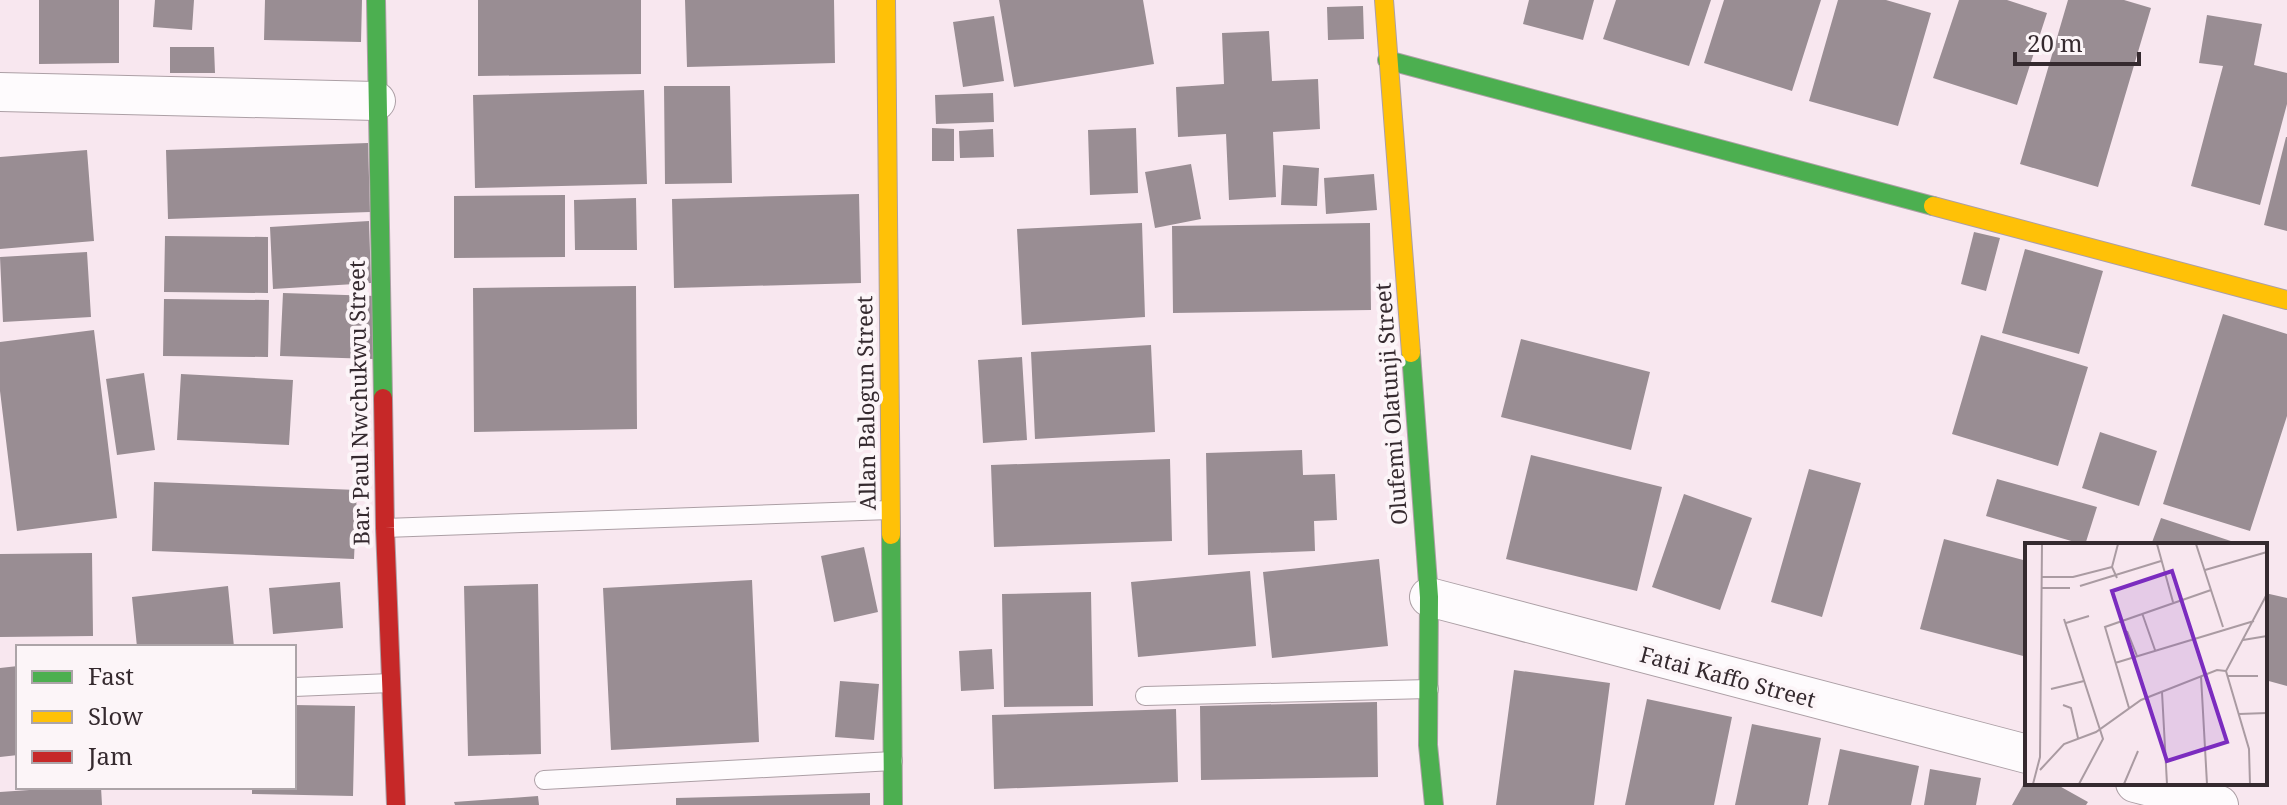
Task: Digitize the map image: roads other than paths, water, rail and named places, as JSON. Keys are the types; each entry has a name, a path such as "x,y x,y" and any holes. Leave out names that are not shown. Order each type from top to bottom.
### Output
{"street":[{"name":"Bar. Paul Nwchukwu Street","path":"376,0 385,528 396,805"},
{"name":"Allan Balogun Street","path":"886,0 893,805"},
{"name":"Olufemi Olatunji Street","path":"1384,0 1429,597 1428,745 1434,805"},
{"path":"1387,60 2287,300"},
{"path":"0,92 376,101"},
{"name":"Fatai Kaffo Street","path":"1429,597 2025,753"},
{"path":"2143,785 2219,805"}],"lane":[{"path":"385,528 890,510"},
{"path":"296,687 391,683"},
{"path":"1145,696 1429,689"},
{"path":"544,780 893,761"}]}
